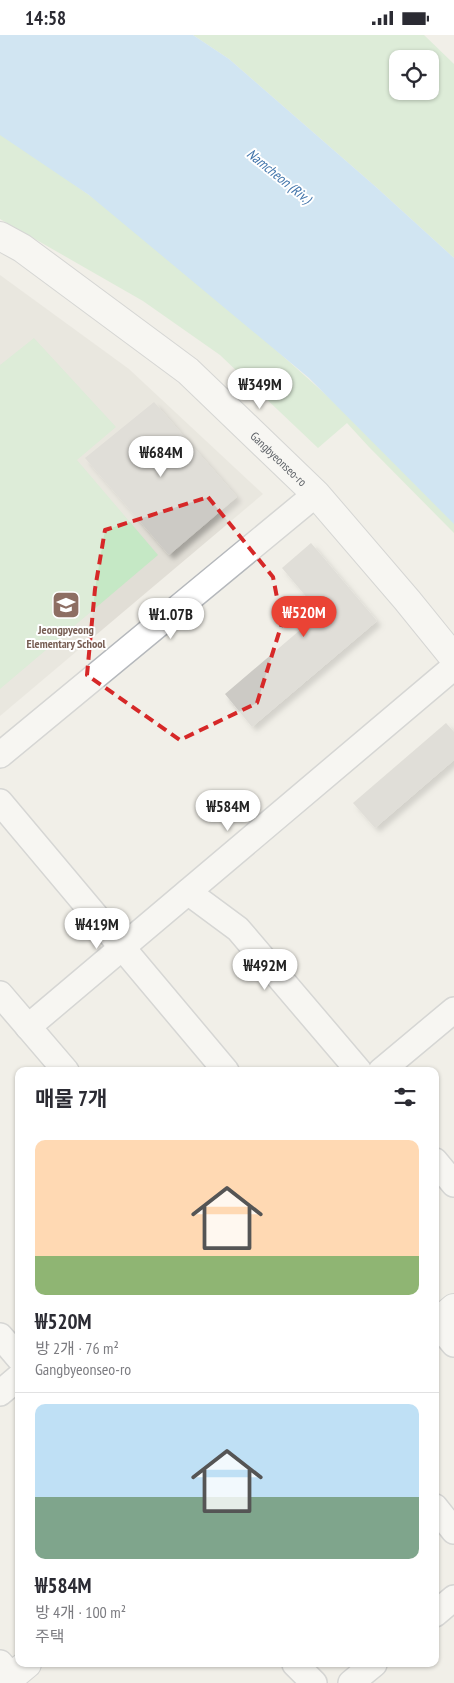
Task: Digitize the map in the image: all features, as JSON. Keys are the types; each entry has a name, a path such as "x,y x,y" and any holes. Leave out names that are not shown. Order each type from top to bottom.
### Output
{"street":[{"name":"Gangbyeonseo-ro","path":"0,236 22,248 188,371 316,494 407,599 454,658"},
{"path":"0,755 316,494"},
{"path":"28,1027 454,667"},
{"path":"0,803 223,1067"},
{"path":"188,892 238,929 356,1067"},
{"path":"0,994 63,1067"},
{"path":"386,1067 453,1013"},
{"path":"439,1166 454,1184"},
{"path":"440,1319 454,1344"},
{"path":"0,1336 15,1353"},
{"path":"0,1393 15,1380"},
{"path":"439,1512 454,1531"},
{"path":"439,1611 454,1598"},
{"path":"298,1667 314,1683"},
{"path":"351,1683 370,1667"}],"highlighted area":[{"path":"208,497 273,577 282,623 257,703 180,740 87,675 95,589 105,530"}],"shaded area":[{"name":"Jeongpyeong Elementary School","path":"0,275 129,369 263,494 0,716"}],"green space":[{"path":"193,35 424,35 454,64 454,258 376,187 229,59"},
{"path":"0,132 106,207 257,333 333,401 454,520 454,533 347,423 318,448 220,355 143,301 0,219"},
{"path":"34,338 116,427 77,460 158,555 0,689 0,365"}],"water":[{"name":"Namcheon (Riv.)","path":"0,35 193,35 229,59 376,187 454,258 454,524 309,378 89,195 0,135"}],"building":[{"path":"154,402 237,497 169,555 85,458"},
{"path":"311,543 377,621 252,727 225,694 320,613 282,568"},
{"path":"446,723 454,732 454,760 375,828 353,803"}],"place":[{"name":"Jeongpyeong Elementary School","path":"66,605"}]}
